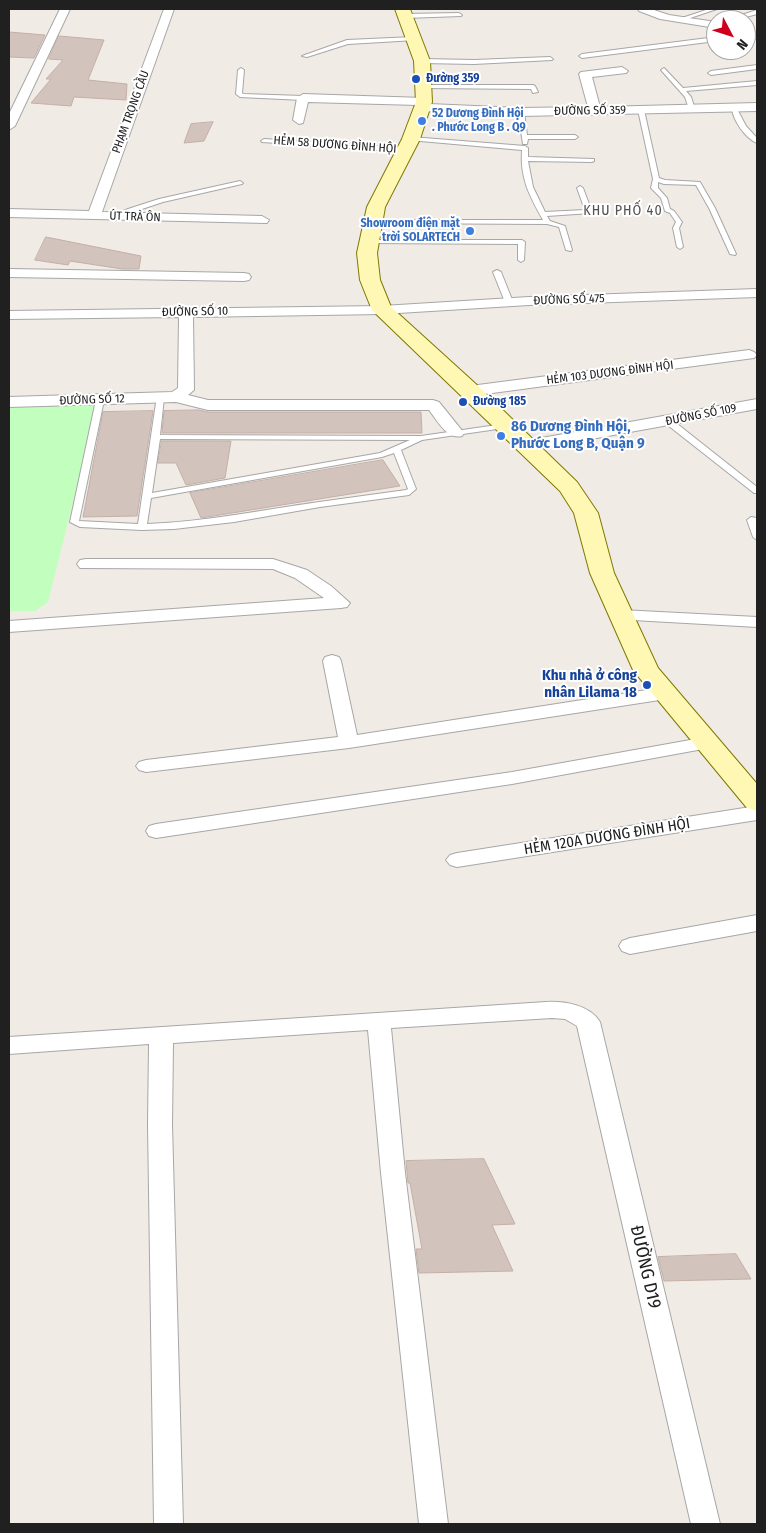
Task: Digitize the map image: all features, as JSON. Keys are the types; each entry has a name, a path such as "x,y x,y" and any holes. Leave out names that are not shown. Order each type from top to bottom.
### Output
{"street":[{"path":"9,126 14,102 65,9"},
{"name":"PHẠM TRỌNG CẦU","path":"94,216 169,9"},
{"path":"648,10 663,18 706,23"},
{"path":"404,12 422,61 424,99 409,144 376,207 369,242 367,253 370,280 382,310 470,391 569,487 586,512 602,573 646,670 757,802"},
{"path":"595,111 585,74 622,71"},
{"path":"298,120 303,98"},
{"name":"ĐƯỜNG SỐ 359","path":"303,98 424,99 521,112 757,107"},
{"name":"ÚT TRÀ ÔN","path":"9,213 262,220"},
{"path":"9,273 244,277"},
{"name":"ĐƯỜNG SỐ 475","path":"382,310 509,302 757,293"},
{"name":"ĐƯỜNG SỐ 10","path":"9,315 382,310"},
{"path":"168,397 186,390 186,312"},
{"name":"HẺM 103 DƯƠNG ĐÌNH HỘI","path":"470,391 750,355"},
{"name":"ĐƯỜNG SỐ 12","path":"9,402 168,397 208,406 433,405 456,433"},
{"name":"ĐƯỜNG SỐ 109","path":"526,446 757,404"},
{"path":"9,629 295,605 341,603 304,574 279,565 86,564"},
{"path":"622,615 757,622"},
{"path":"332,661 349,742"},
{"path":"146,766 349,742 666,693"},
{"path":"156,832 512,778 707,743"},
{"name":"HẺM 120A DƯƠNG ĐÌNH HỘI","path":"456,860 757,813"},
{"path":"630,946 757,923"},
{"name":"ĐƯỜNG D19","path":"379,1021 565,1009 578,1014 588,1022 706,1524"},
{"path":"9,1045 379,1021 393,1173 434,1524"},
{"path":"161,1035 160,1135 168,1524"}],"lane":[{"path":"682,19 714,9"},
{"path":"404,12 459,15"},
{"path":"305,56 347,42 414,39"},
{"path":"582,56 706,40"},
{"path":"422,61 474,62 550,59"},
{"path":"711,73 757,67"},
{"path":"241,70 239,94 242,96 303,98"},
{"path":"664,70 688,97 692,109"},
{"path":"682,90 757,83"},
{"path":"424,99 533,87 535,92"},
{"path":"734,108 740,122 751,137 757,141"},
{"path":"641,110 656,179 654,189 664,197 667,210 672,212 679,222 676,228 680,247"},
{"path":"521,112 525,148 524,171 529,190 547,222"},
{"path":"524,137 575,136"},
{"name":"HẺM 58 DƯƠNG ĐÌNH HỘI","path":"264,141 525,148"},
{"path":"524,159 592,160"},
{"path":"656,179 664,182 698,184 712,208 733,254"},
{"path":"115,216 142,204 187,196 240,183"},
{"path":"543,214 589,212 580,188"},
{"path":"373,222 547,222 562,226 569,250"},
{"path":"369,242 522,242 521,260"},
{"path":"498,272 509,302"},
{"path":"142,526 156,437 168,397"},
{"path":"100,400 74,522 80,524 174,526 234,520 320,504 335,504 409,492 412,489 397,449"},
{"path":"668,421 757,491"},
{"path":"156,437 422,438 504,426"},
{"path":"146,496 382,455 422,438"},
{"path":"757,520 751,520 757,537"}],"green space":[{"path":"86,405 97,407 48,602 35,611 9,611 9,407"}],"building":[{"path":"9,32 45,35 34,58 9,57"},
{"path":"59,36 104,40 88,80 127,84 126,100 74,97 71,106 31,103 51,79 46,79 63,60 49,59"},
{"path":"213,122 204,141 184,143 191,124"},
{"path":"46,237 141,256 139,269 122,269 70,261 68,265 35,260"},
{"path":"199,410 208,412 421,412 422,433 162,433 164,411"},
{"path":"153,411 137,516 83,517 103,412"},
{"path":"162,441 231,441 225,478 186,485 176,463 158,463"},
{"path":"383,460 400,486 201,518 190,493"},
{"path":"484,1159 515,1224 492,1225 513,1271 419,1273 416,1249 422,1249 410,1183 408,1183 406,1161"},
{"path":"736,1254 751,1279 664,1281 658,1257"}],"place":[{"name":"Đường 359","path":"416,79"},
{"name":"52 Dương Đình Hội . Phước Long B . Q9","path":"422,121"},
{"name":"Showroom điện mặt trời SOLARTECH","path":"470,231"},
{"name":"Đường 185","path":"463,402"},
{"name":"86 Dương Đình Hội, Phước Long B, Quận 9","path":"501,436"},
{"name":"Khu nhà ở công nhân Lilama 18","path":"647,685"}],"district":[{"name":"KHU PHỐ 40","path":"623,211"}]}
